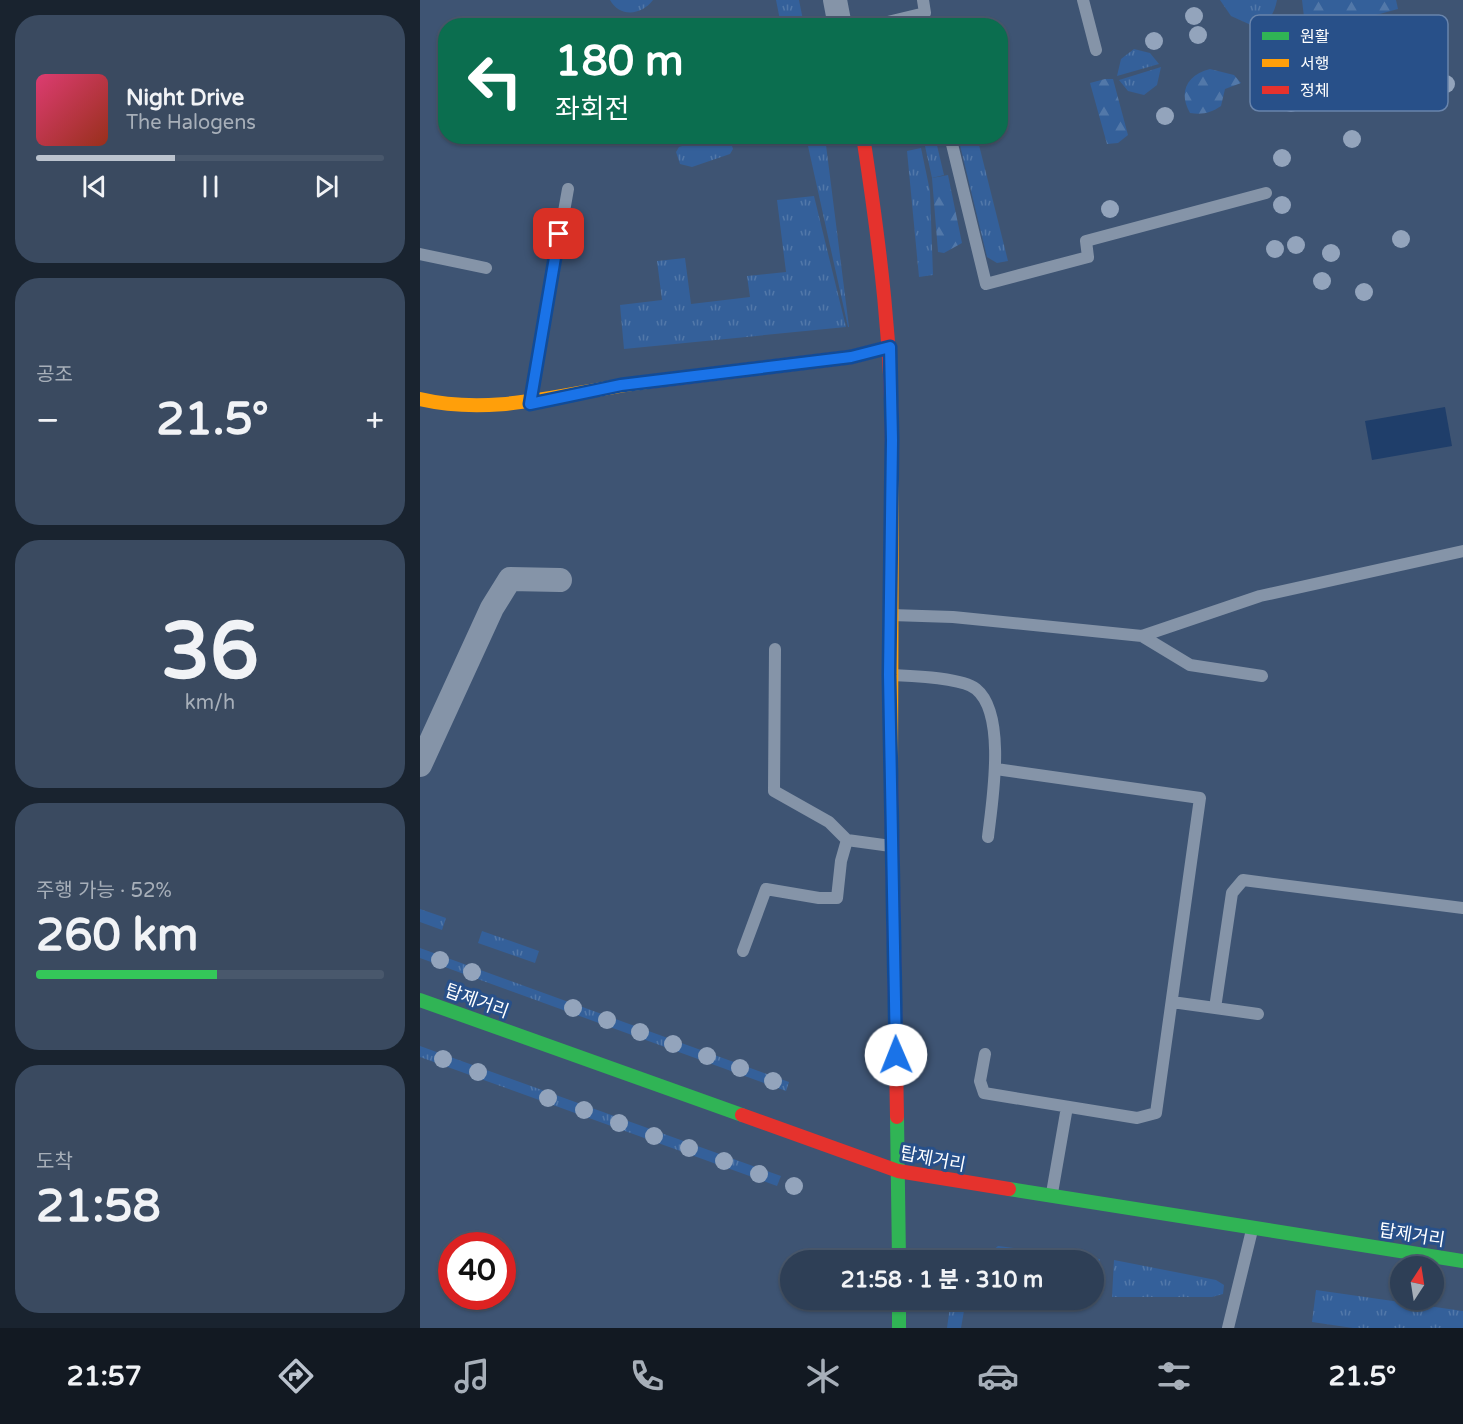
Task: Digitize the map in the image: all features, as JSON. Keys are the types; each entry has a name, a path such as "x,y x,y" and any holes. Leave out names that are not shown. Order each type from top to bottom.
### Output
{"street":[{"path":"835,0 838,18"},
{"path":"863,144 883,267 890,347 889,675 899,1250"},
{"path":"420,399 450,406 530,404 621,385 851,357 890,347"},
{"path":"420,765 492,608 510,579 560,580"},
{"name":"탑제거리","path":"420,1000 898,1172 1463,1261"},
{"path":"899,1310 899,1328"}],"lane":[{"path":"904,18 925,13 922,0"},
{"path":"1083,0 1096,50"},
{"path":"952,144 986,284 1089,256 1086,241 1266,192"},
{"path":"530,404 568,189"},
{"path":"420,254 486,268"},
{"path":"890,615 953,617 1142,636 1260,596 1463,551"},
{"path":"1142,636 1190,665 1262,676"},
{"path":"775,649 774,791 829,822 847,840 892,846"},
{"path":"889,675 922,676 976,688 986,703 995,738 996,769 988,837"},
{"path":"985,1054 980,1081 984,1093 1137,1118 1156,1113 1200,798 996,769"},
{"path":"743,951 766,889 819,898 837,898 841,861 847,840"},
{"path":"1215,1008 1232,893 1243,880 1463,908"},
{"path":"1172,1002 1258,1014"},
{"path":"1052,1198 1067,1107"},
{"path":"1228,1328 1253,1229"}],"green space":[{"path":"610,0 653,0 643,9 625,12 614,6"},
{"path":"776,0 799,0 803,18 780,18"},
{"path":"1220,0 1277,0 1271,15 1250,15 1250,25 1231,16"},
{"path":"1302,0 1396,0 1398,9 1376,15 1304,15"},
{"path":"1134,49 1150,53 1159,64 1117,76 1121,59"},
{"path":"1161,67 1157,85 1144,95 1128,91 1119,80"},
{"path":"1210,69 1234,75 1241,83 1225,89 1221,106 1206,113 1190,113 1185,98 1187,85 1195,75"},
{"path":"1113,79 1128,135 1118,143 1107,144 1090,83"},
{"path":"689,144 731,144 733,149 730,154 692,167 680,164 676,152 679,147"},
{"path":"808,144 826,144 848,327"},
{"path":"925,144 937,144 944,175 932,178"},
{"path":"960,144 979,144 1008,261 997,263 987,257"},
{"path":"921,148 930,191 933,275 919,277 907,151"},
{"path":"948,175 962,243 944,253 938,252 932,178"},
{"path":"814,196 846,327 624,349 620,305 662,300 657,261 685,258 691,304 750,297 747,276 786,272 777,200"},
{"path":"420,909 446,918 442,930 420,922"},
{"path":"482,931 539,951 535,963 478,943"},
{"path":"420,948 789,1082 786,1091 420,958"},
{"path":"420,1046 781,1176 777,1186 420,1057"},
{"path":"998,1246 1029,1250 993,1250"},
{"path":"1114,1260 1216,1280 1224,1285 1223,1294 1212,1297 1112,1297"},
{"path":"1316,1290 1390,1301 1390,1310 1444,1308 1463,1311 1463,1328 1353,1328 1312,1322"},
{"path":"949,1310 964,1310 961,1328 947,1328"}],"shaded area":[{"path":"1445,407 1452,446 1372,460 1365,421"}],"traffic: fast":[{"path":"420,1000 742,1115"},
{"path":"897,1117 899,1250"},
{"path":"1009,1189 1463,1261"},
{"path":"899,1310 899,1328"}],"traffic: slow":[{"path":"420,399 448,404 505,404 647,382"},
{"path":"891,774 892,462"}],"traffic: jam":[{"path":"864,144 888,339 892,462"},
{"path":"647,382 851,357 890,347"},
{"path":"891,774 897,1117"},
{"path":"742,1115 898,1171 1009,1189"}],"route":[{"path":"559,234 530,404 621,385 851,357 890,347 892,440 889,675 896,1055"}]}
